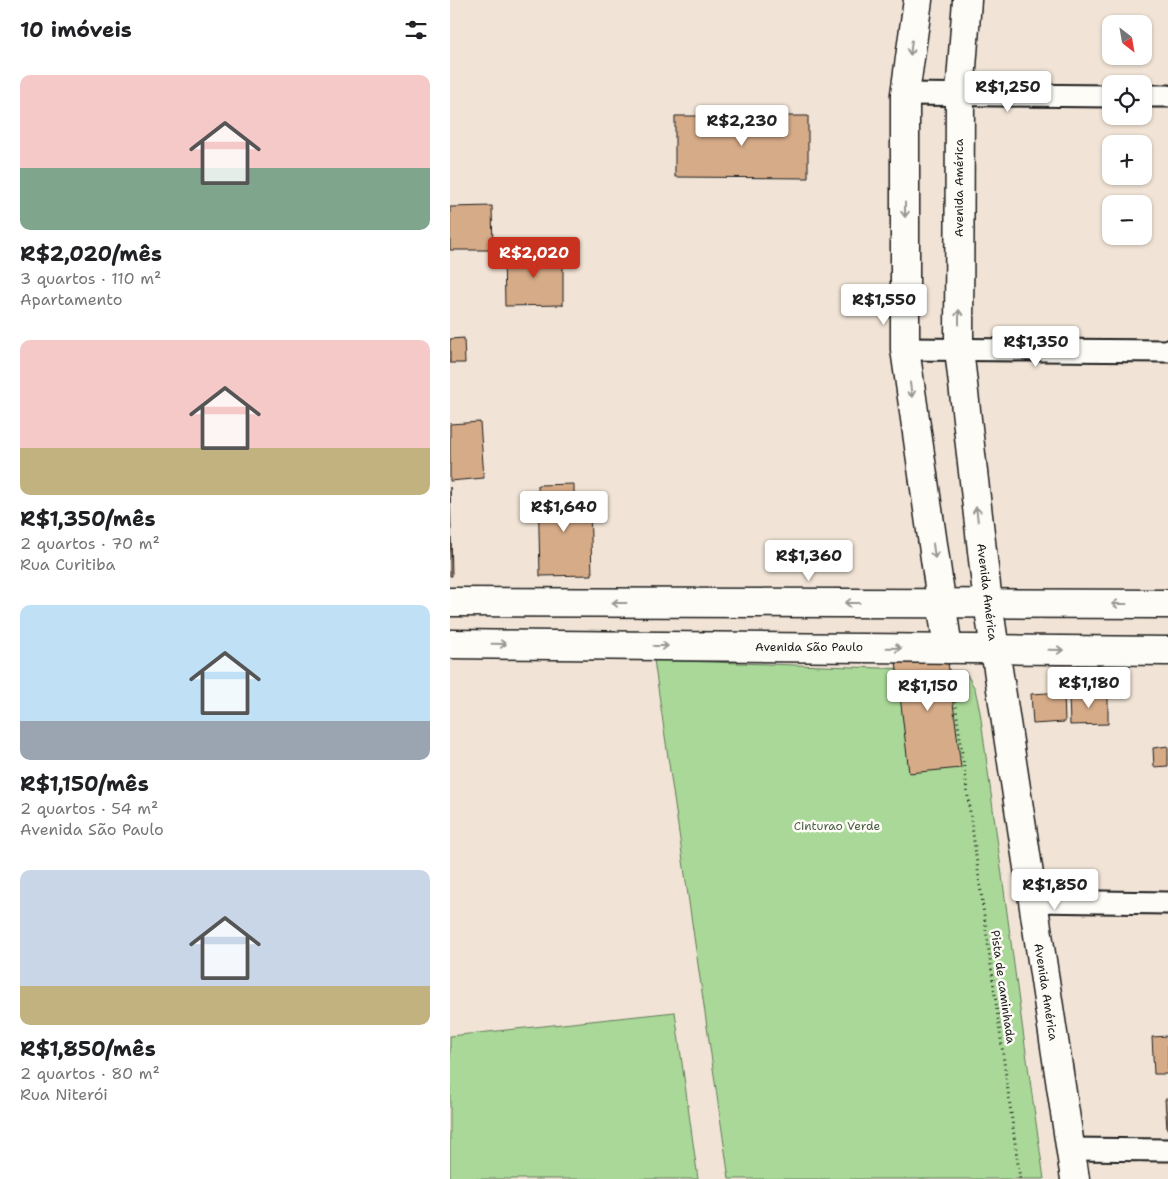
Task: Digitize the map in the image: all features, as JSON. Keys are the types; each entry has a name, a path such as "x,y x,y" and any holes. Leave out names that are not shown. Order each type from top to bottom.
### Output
{"main road":[{"path":"918,0 906,94 905,349 948,649"},
{"name":"Avenida América","path":"967,0 960,95 959,349 994,649 1075,1179"},
{"path":"450,602 1168,604"},
{"name":"Avenida São Paulo","path":"450,644 1168,651"}],"street":[{"path":"906,94 1102,96"},
{"path":"1152,96 1168,96"},
{"path":"905,349 1168,351"},
{"path":"1032,902 1168,903"},
{"path":"1070,1149 1168,1150"}],"path":[{"name":"Pista de caminhada","path":"948,649 1020,1179"}],"green space":[{"name":"Cinturao Verde","path":"654,660 965,671 975,689 980,712 1044,1179 729,1179"},
{"path":"675,1012 698,1179 450,1179 450,1036"}],"building":[{"path":"675,116 808,116 808,178 675,177"},
{"path":"492,206 493,250 450,250 450,207"},
{"path":"563,252 563,305 505,306 504,254"},
{"path":"464,338 465,363 450,363 450,339"},
{"path":"480,422 484,478 450,481 450,424"},
{"path":"574,484 574,504 590,504 592,575 540,576 538,485"},
{"path":"450,487 452,576 450,576"},
{"path":"895,653 947,654 961,768 909,773"},
{"path":"1064,692 1065,722 1033,724 1031,694"},
{"path":"1069,694 1108,694 1108,724 1070,725"},
{"path":"1168,746 1168,766 1154,767 1153,748"},
{"path":"1168,1036 1168,1074 1154,1074 1152,1037"},
{"path":"1165,1099 1168,1099 1168,1129 1167,1129"}]}
